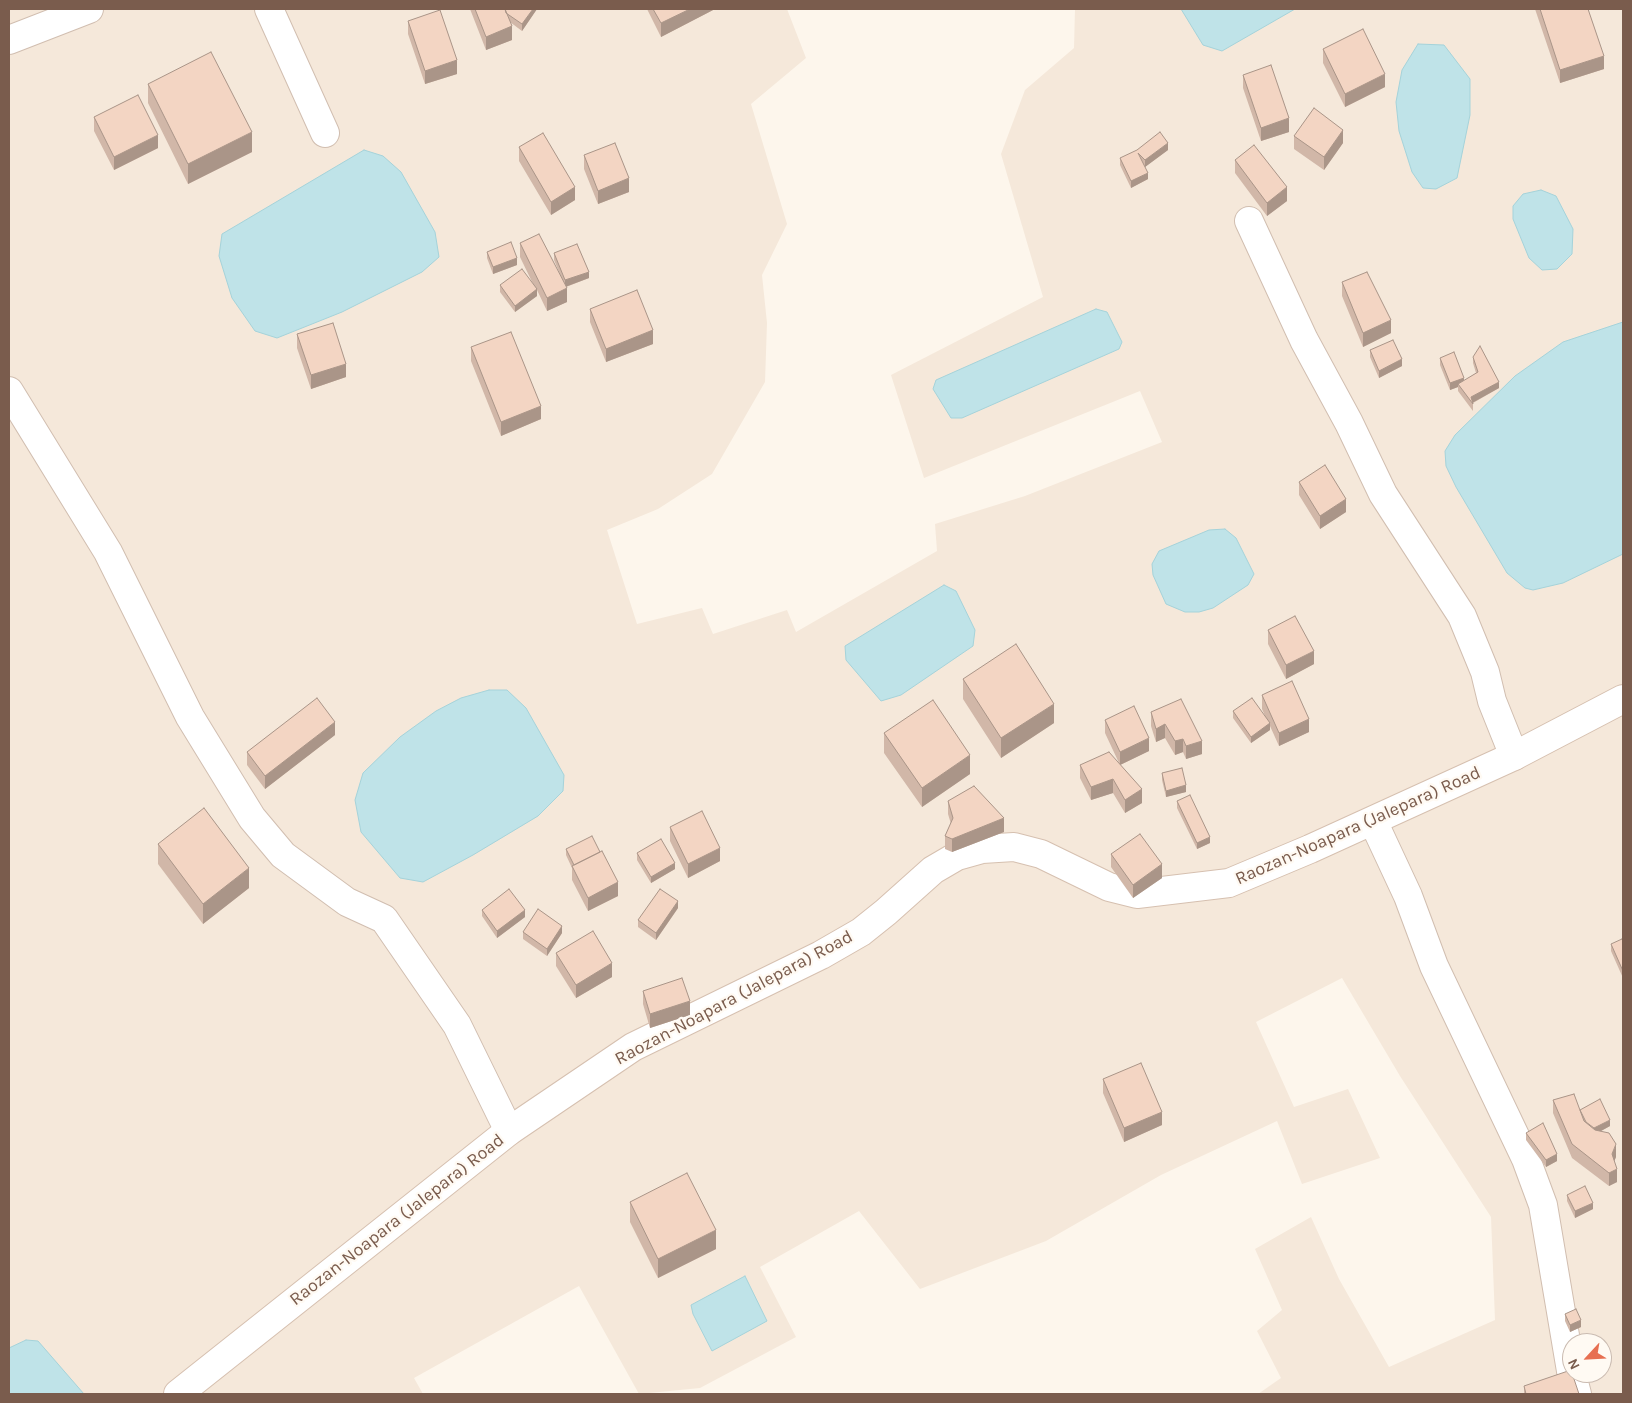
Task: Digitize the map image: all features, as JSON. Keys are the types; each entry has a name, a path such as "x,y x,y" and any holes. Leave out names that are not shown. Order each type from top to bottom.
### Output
{"street":[{"path":"9,40 89,9"},
{"path":"269,9 325,133"},
{"path":"1250,221 1304,340 1349,423 1383,494 1462,616 1485,672 1492,701 1514,756"},
{"path":"9,391 108,552 190,717 252,818 283,855 347,902 384,919 457,1024 509,1131"},
{"name":"Raozan-Noapara (Jalepara) Road","path":"178,1394 509,1131 633,1047 821,955 861,932 933,870 957,856 982,849 1014,846 1041,854 1109,887 1137,894 1176,891 1229,883 1372,821 1514,756 1623,699"},
{"path":"1372,821 1408,896 1434,966 1526,1159 1544,1205 1571,1371 1578,1394"}],"shaded area":[{"path":"9,9 787,9 806,58 751,104 787,224 762,275 767,323 765,382 712,474 658,509 607,530 637,624 702,608 713,634 787,610 796,632 937,551 935,524 1025,496 1162,442 1140,391 924,478 891,375 1043,297 1001,154 1025,90 1074,48 1075,9 1623,9 1623,1394 1258,1394 1281,1378 1257,1331 1282,1310 1255,1249 1311,1217 1339,1279 1389,1367 1495,1320 1491,1217 1400,1076 1342,978 1256,1022 1294,1107 1348,1089 1380,1158 1302,1184 1277,1121 1161,1175 1046,1241 920,1289 859,1211 760,1267 796,1337 700,1388 639,1394 579,1286 414,1378 423,1394 9,1394"}],"water":[{"path":"1181,9 1295,9 1222,51 1203,45"},
{"path":"1418,44 1444,45 1470,79 1470,115 1457,178 1436,189 1423,188 1412,172 1399,131 1396,102 1402,70"},
{"path":"364,150 383,156 401,172 435,232 439,257 422,272 342,312 277,338 255,331 232,298 219,256 222,234"},
{"path":"1541,190 1556,196 1573,229 1572,254 1557,269 1542,270 1529,258 1513,219 1513,206 1523,194"},
{"path":"1096,309 1107,312 1122,342 1119,349 962,418 951,418 933,389 936,380"},
{"path":"1623,322 1623,554 1563,583 1533,590 1525,588 1507,573 1456,487 1446,466 1445,451 1455,435 1515,376 1563,342"},
{"path":"1225,529 1236,538 1254,574 1248,585 1213,608 1199,612 1185,612 1166,604 1153,575 1152,564 1159,551 1209,530"},
{"path":"944,585 956,591 975,630 973,646 901,695 881,701 846,660 845,646"},
{"path":"489,690 507,690 526,708 564,775 563,791 538,816 423,882 400,878 361,832 355,800 363,773 400,737 436,711 461,698"},
{"path":"745,1276 767,1321 712,1351 693,1314 691,1305"},
{"path":"26,1340 38,1341 84,1394 9,1394 9,1348"}],"building":[{"path":"475,9 505,9 512,26 486,37"},
{"path":"505,9 533,9 522,24 506,13"},
{"path":"653,9 690,9 661,23"},
{"path":"1540,9 1588,9 1604,56 1560,70"},
{"path":"440,10 457,60 425,71 408,21"},
{"path":"1363,29 1385,74 1345,94 1323,49"},
{"path":"211,52 252,132 188,164 148,84"},
{"path":"1271,65 1289,118 1261,128 1243,75"},
{"path":"138,95 158,135 114,157 94,117"},
{"path":"1314,108 1343,130 1324,157 1294,136"},
{"path":"1160,132 1168,143 1145,160 1138,153 1148,173 1131,181 1120,158 1137,150"},
{"path":"543,133 575,187 551,202 519,147"},
{"path":"615,143 629,178 598,191 584,155"},
{"path":"1254,145 1287,187 1267,203 1235,160"},
{"path":"539,234 567,288 547,298 520,243"},
{"path":"511,242 517,258 493,267 487,252"},
{"path":"577,244 589,272 565,280 554,253"},
{"path":"522,269 537,289 515,306 500,285"},
{"path":"1367,272 1391,320 1363,333 1342,282"},
{"path":"637,290 653,330 606,349 590,309"},
{"path":"333,323 346,364 311,375 297,334"},
{"path":"511,332 541,406 501,422 471,347"},
{"path":"1393,340 1402,359 1379,371 1370,350"},
{"path":"1480,346 1499,382 1471,397 1473,404 1458,384 1478,372 1473,357"},
{"path":"1454,352 1464,378 1450,383 1440,358"},
{"path":"1325,465 1346,499 1320,516 1299,482"},
{"path":"1295,616 1314,651 1286,665 1268,630"},
{"path":"1016,644 1054,704 1001,738 963,679"},
{"path":"1292,681 1309,719 1279,733 1262,695"},
{"path":"317,698 335,722 265,776 247,752"},
{"path":"1252,698 1270,723 1251,737 1233,711"},
{"path":"1181,699 1202,741 1186,746 1183,739 1175,741 1165,724 1156,729 1151,712"},
{"path":"933,700 970,755 922,788 884,733"},
{"path":"1134,706 1149,738 1120,752 1105,720"},
{"path":"1109,752 1142,789 1125,800 1113,779 1091,787 1080,765"},
{"path":"1182,768 1186,785 1166,791 1162,773"},
{"path":"974,786 1004,818 952,839 945,836 953,818 948,801"},
{"path":"1190,795 1210,837 1197,843 1177,801"},
{"path":"204,808 249,868 203,904 158,844"},
{"path":"702,811 720,848 688,864 670,827"},
{"path":"1140,834 1162,864 1133,885 1111,854"},
{"path":"592,836 600,852 574,865 566,849"},
{"path":"661,839 675,863 651,877 637,853"},
{"path":"602,851 618,882 588,898 572,866"},
{"path":"509,889 525,910 497,931 482,910"},
{"path":"660,889 678,901 656,933 638,920"},
{"path":"538,909 562,926 547,949 523,932"},
{"path":"593,931 612,963 576,985 556,953"},
{"path":"1622,939 1623,941 1623,971 1611,944"},
{"path":"682,978 690,1001 650,1014 643,991"},
{"path":"1141,1063 1162,1112 1124,1128 1103,1079"},
{"path":"1574,1094 1584,1121 1595,1130 1609,1133 1616,1144 1612,1154 1617,1169 1609,1173 1572,1144 1553,1100"},
{"path":"1600,1099 1610,1120 1594,1128 1586,1122 1580,1110"},
{"path":"1543,1123 1557,1154 1546,1160 1526,1133"},
{"path":"687,1173 716,1230 658,1259 630,1202"},
{"path":"1585,1186 1593,1203 1575,1211 1567,1195"},
{"path":"1576,1309 1581,1320 1570,1325 1565,1314"},
{"path":"1562,1373 1562,1383 1575,1383 1579,1394 1526,1394 1524,1386"}]}
